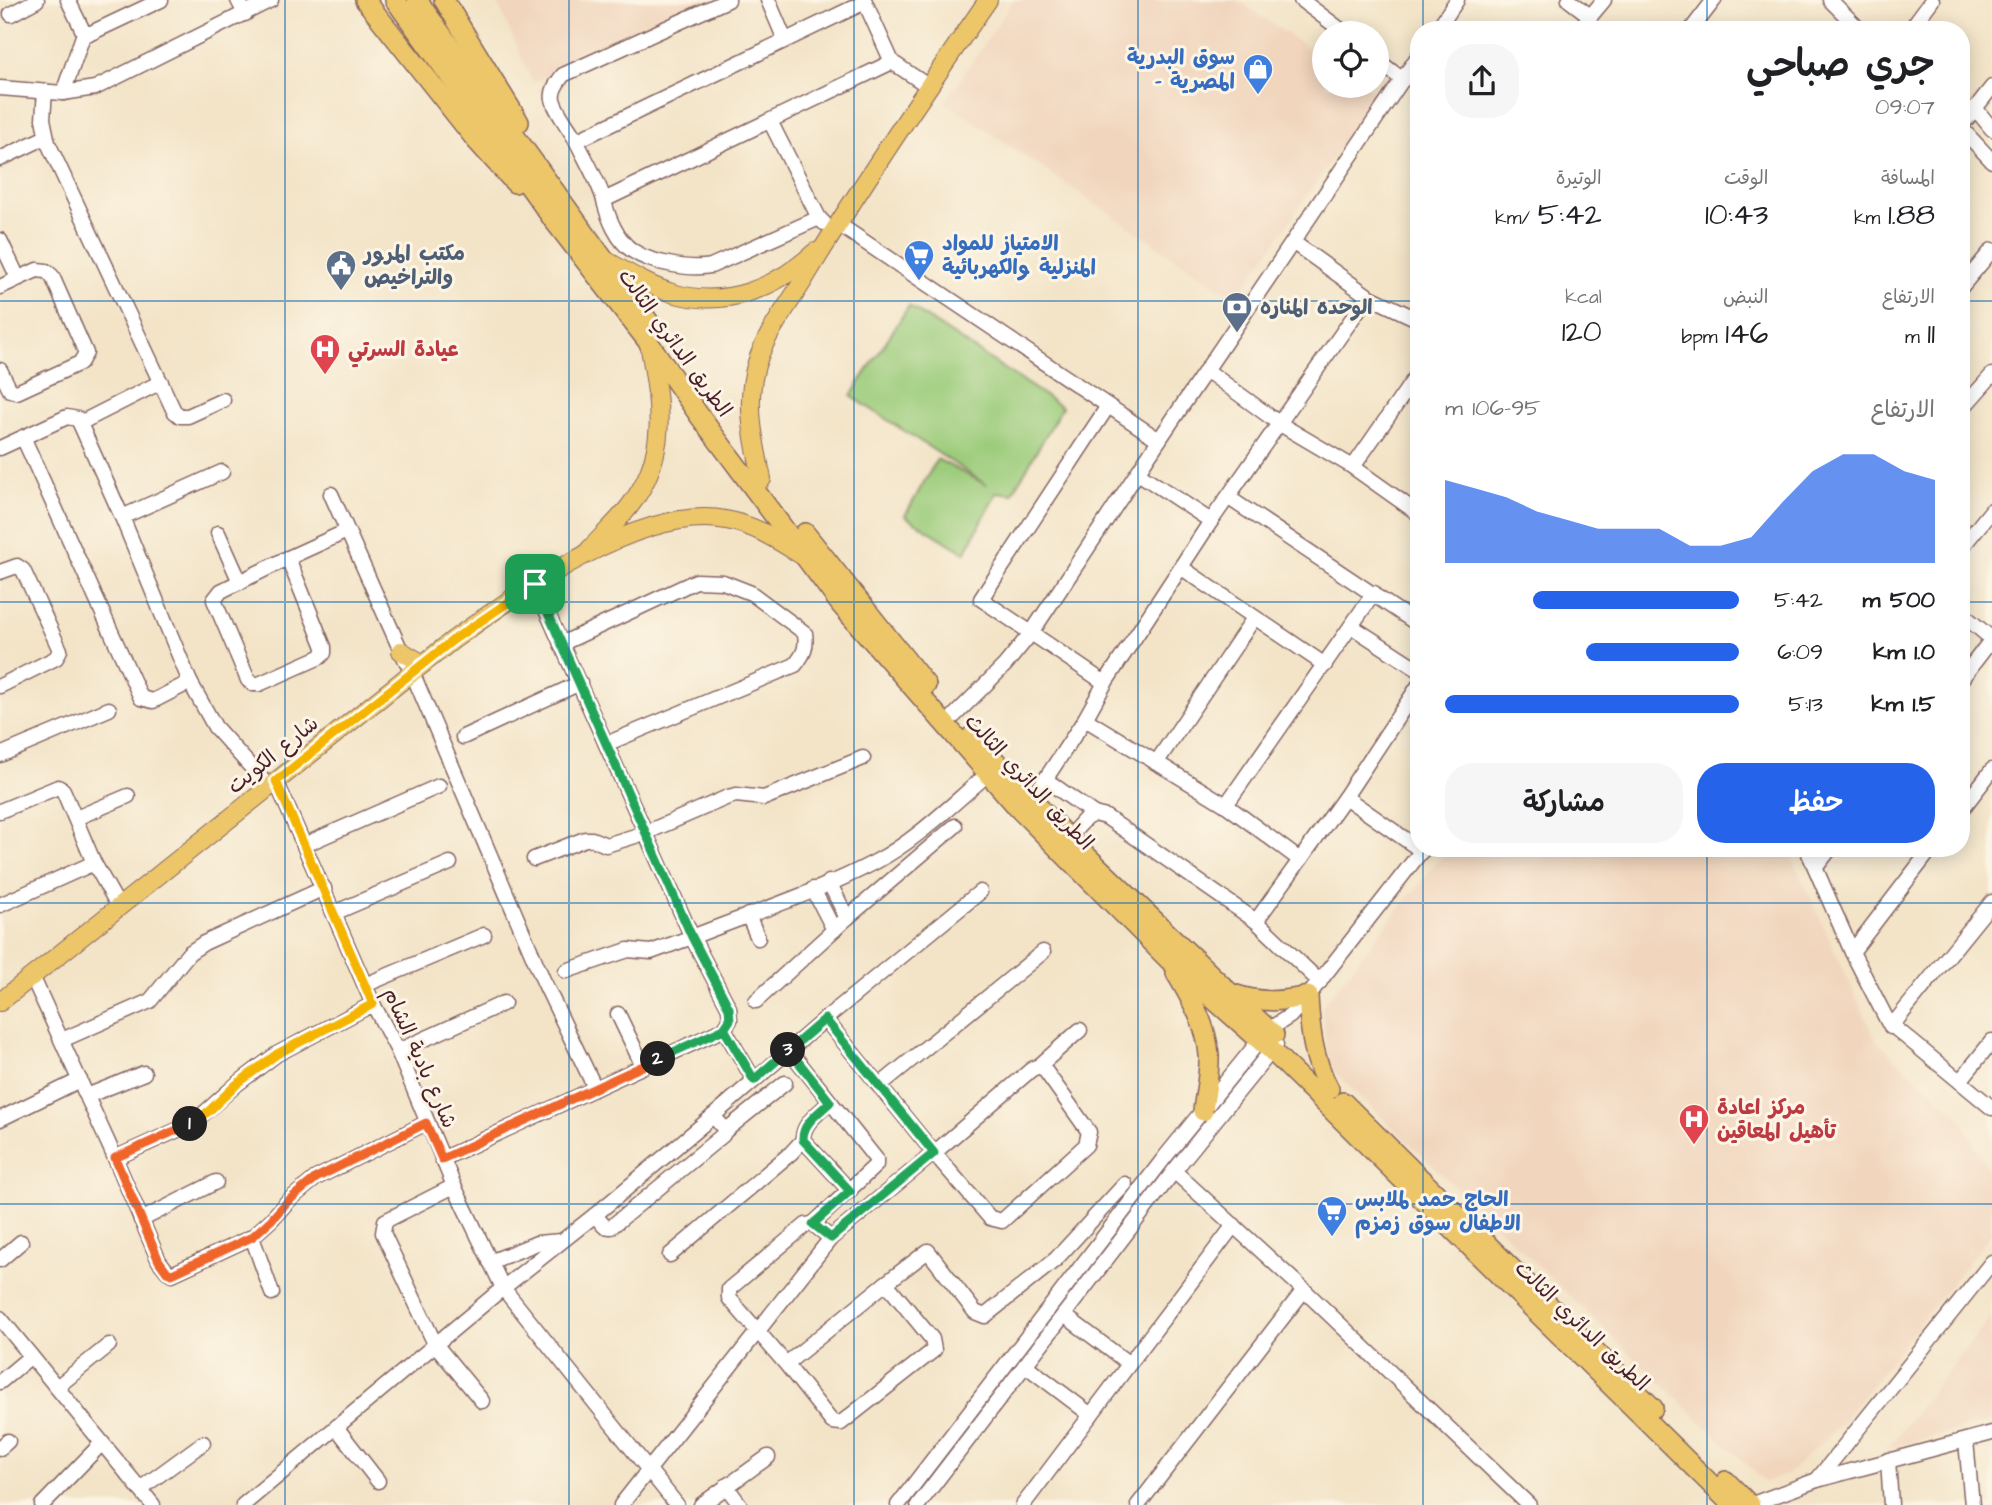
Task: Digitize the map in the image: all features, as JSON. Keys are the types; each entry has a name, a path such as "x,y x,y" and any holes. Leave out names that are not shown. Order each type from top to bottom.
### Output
{"highway":[{"path":"365,0 490,156 555,222"},
{"name":"الطريق الدائري الثالث","path":"396,0 555,222 649,343 701,418 841,605 1019,809 1169,960 1329,1089 1750,1505"},
{"name":"الطريق الدائري الثالث","path":"416,0 762,479 929,688 1031,801 1229,992 1270,1040 1732,1505"},
{"path":"444,0 506,101 560,197"},
{"path":"1169,960 1196,1008 1206,1037 1209,1057 1203,1111"},
{"path":"1229,992 1253,1000 1272,1002 1314,989 1311,1043 1318,1067 1329,1089"}],"main road":[{"path":"762,479 752,428 750,395 757,360 832,233 988,0"},
{"path":"605,260 648,284 673,293 737,297 775,282 798,267 832,233"},
{"name":"شارع الكويت","path":"583,556 628,508 654,464 660,414 649,343"},
{"name":"شارع الكويت","path":"0,1002 417,668 485,617 583,556 661,524 692,518 724,519 743,524 772,537 809,560"},
{"path":"401,651 417,668"}],"street":[{"path":"11,14 37,0"},
{"path":"63,93 84,33 68,0"},
{"path":"84,33 91,33 161,0"},
{"path":"0,88 63,93 85,91 105,85 241,7 271,0"},
{"path":"728,0 563,75 555,87 553,99 604,200 608,216 631,251 697,269 711,266 819,218"},
{"path":"768,0 785,40"},
{"path":"1301,0 1329,21"},
{"path":"1443,21 1457,0"},
{"path":"1569,0 1590,16"},
{"path":"1586,21 1604,0"},
{"path":"1698,21 1713,0"},
{"path":"1829,0 1851,21"},
{"path":"1917,21 1932,0"},
{"path":"576,141 864,1 892,62 928,86"},
{"path":"604,200 892,62"},
{"path":"954,716 1032,632 1158,440 1410,68"},
{"path":"1389,70 1402,80"},
{"path":"1970,115 1992,87"},
{"path":"45,91 43,110 46,136 174,411 180,416 187,416 223,400"},
{"path":"1975,108 1992,129"},
{"path":"770,121 819,218 832,233 1158,440"},
{"path":"0,159 46,136"},
{"path":"1970,136 1992,161"},
{"path":"0,240 18,278"},
{"path":"1294,243 1368,296 1410,316"},
{"path":"1970,276 1992,250"},
{"path":"0,287 41,269 52,276 85,349 85,357 80,363 17,392 10,390 0,370"},
{"path":"1031,801 1085,719 1105,682 1211,521 1230,498 1368,296"},
{"path":"1206,370 1280,424 1353,467 1410,508"},
{"path":"1970,401 1992,375"},
{"path":"0,448 71,416 80,423 161,382"},
{"path":"1353,467 1410,385"},
{"path":"1105,682 981,599 1108,406"},
{"name":"شارع بادية الشام","path":"80,423 190,682 215,727 273,784 304,845 373,1004 398,1051 454,1186 503,1287 677,1505"},
{"path":"23,437 141,698 153,701 190,682"},
{"path":"122,517 222,472"},
{"path":"1138,473 1211,521"},
{"path":"331,495 401,651"},
{"path":"1230,498 1410,619"},
{"path":"1970,537 1992,510"},
{"path":"289,558 324,653 259,684 253,684 248,680 214,600 221,591 289,558 347,531"},
{"path":"218,533 240,582"},
{"path":"0,572 17,566 23,569 60,650 56,658 0,686"},
{"path":"1182,568 1325,665"},
{"path":"561,643 696,581 723,582 751,593 805,634 807,645 795,665 606,744"},
{"path":"442,1159 724,1029 730,1020 729,1008 692,937 535,584"},
{"path":"1226,805 1374,593"},
{"path":"1156,763 1254,618"},
{"path":"1970,621 1992,639 1970,668"},
{"path":"1351,626 1410,664"},
{"path":"417,668 544,982 596,1088"},
{"path":"463,737 580,683"},
{"path":"1256,921 1345,797 1410,699"},
{"path":"0,755 109,709"},
{"path":"1085,719 1226,805 1300,860"},
{"path":"534,859 579,840 592,839 606,845 645,833 728,797 736,795 764,798 863,758"},
{"path":"1970,799 1992,770"},
{"path":"566,971 628,950 651,952 877,861 903,844 988,774"},
{"path":"1046,780 1094,814 1106,817 1256,921 1314,989"},
{"path":"304,845 439,786"},
{"path":"0,811 58,787 63,790 94,863 119,907"},
{"path":"76,818 128,796"},
{"path":"1345,797 1410,842"},
{"path":"1068,838 1086,818 1094,814"},
{"path":"756,1002 847,918 955,826"},
{"path":"898,1505 1203,1111 1314,989 1417,857"},
{"path":"1811,857 1852,952 1891,1027 1992,1108"},
{"path":"1816,867 1824,857"},
{"path":"1852,952 1925,857"},
{"path":"0,905 94,863"},
{"path":"334,913 450,863"},
{"path":"829,882 847,918"},
{"path":"62,1040 150,1001 188,953 204,943 324,888"},
{"path":"813,889 834,930"},
{"path":"243,1505 503,1287 595,1215 825,1019 980,892"},
{"path":"1891,1027 1992,902"},
{"path":"748,915 758,938"},
{"path":"365,985 484,935"},
{"path":"879,1086 1043,952"},
{"path":"32,976 162,1267 172,1274 252,1237 316,1178 426,1123"},
{"path":"398,1051 504,1003"},
{"path":"115,1158 193,1123 237,1084 277,1054 373,1004"},
{"path":"618,1014 643,1066"},
{"path":"825,1019 990,1218 1002,1221 1086,1145 1089,1138 1089,1132 1045,1069 1039,1066"},
{"path":"724,1029 754,1080"},
{"path":"621,1505 831,1238 1080,1030"},
{"path":"913,1486 926,1502 1026,1365 1246,1079 1270,1040"},
{"path":"1960,1081 1992,1041"},
{"path":"789,1050 876,1159 876,1165 813,1224 806,1225 729,1289 729,1298 832,1422 841,1423 934,1350 932,1339 886,1283"},
{"path":"87,1096 144,1073"},
{"path":"0,1119 79,1080"},
{"path":"595,1215 604,1226 611,1227 785,1083"},
{"path":"830,1102 807,1124 803,1140 850,1191"},
{"path":"713,1116 725,1131"},
{"path":"670,1255 803,1140"},
{"path":"1174,1171 1304,1290 1529,1505"},
{"path":"141,1220 216,1182"},
{"path":"786,1364 928,1251 975,1312 985,1316 1056,1259 1125,1184"},
{"path":"454,1186 385,1221 383,1233 435,1344 482,1402"},
{"path":"813,1224 831,1238"},
{"path":"1023,1505 1234,1225"},
{"path":"252,1237 272,1293"},
{"path":"491,1262 537,1243 562,1241"},
{"path":"0,1260 21,1242"},
{"path":"1817,1480 1992,1262"},
{"path":"1138,1505 1304,1290"},
{"path":"1064,1315 1128,1363"},
{"path":"0,1318 153,1505"},
{"path":"57,1387 109,1345"},
{"path":"0,1382 31,1356"},
{"path":"1026,1365 1091,1415"},
{"path":"336,1427 378,1481"},
{"path":"1750,1505 1817,1480 1992,1433"},
{"path":"1966,1441 1972,1505"},
{"path":"42,1505 103,1443"},
{"path":"141,1489 203,1443"},
{"path":"701,1505 768,1457"},
{"path":"1888,1460 1891,1505"},
{"path":"726,1486 740,1505"}],"shaded area":[{"path":"496,0 713,0 533,83"},
{"name":"سوق البدرية - المصرية","path":"1014,0 1237,0 1312,50 1312,98 1374,98 1236,299 945,102"},
{"name":"مركز اعادة تأهيل المعاقين","path":"1441,857 1792,857 1877,1042 1959,1116 1992,1177 1992,1232 1842,1423 1787,1475 1765,1482 1328,1066 1322,1006"},
{"path":"1992,1316 1992,1421 1887,1449"}],"green space":[{"path":"909,306 1062,407 1012,494 997,492 965,553 905,516 937,459 987,485 851,396"}],"place":[{"name":"سوق البدرية - المصرية","path":"1258,96"},
{"name":"الامتياز للمواد المنزلية والكهربائية","path":"919,282"},
{"name":"مكتب المرور والتراخيص","path":"341,292"},
{"name":"الوحده المناره","path":"1237,334"},
{"name":"عيادة السرتي","path":"325,376"},
{"name":"مركز اعادة تأهيل المعاقين","path":"1694,1146"},
{"name":"الحاج حمد لملابس الاطفال سوق زمزم","path":"1332,1238"}],"route":[{"path":"535,584 453,640 276,781 373,1004 277,1054 237,1084 193,1123 115,1158 159,1261 167,1272 172,1274 181,1271 252,1237 296,1193 316,1178 426,1123 442,1159 724,1029 754,1080 789,1050 830,1102 807,1124 803,1140 850,1191 813,1224 831,1238 934,1153 825,1019 754,1080 724,1029 730,1020 729,1008 692,937 535,584"}]}
